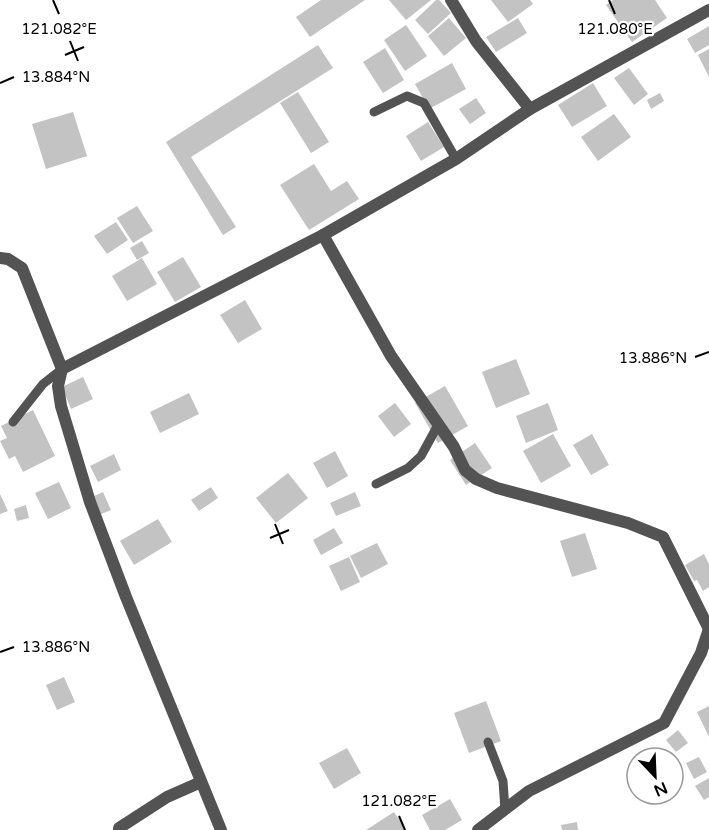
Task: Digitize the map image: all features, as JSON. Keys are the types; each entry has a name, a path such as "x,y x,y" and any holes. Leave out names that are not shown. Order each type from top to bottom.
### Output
{"street":[{"path":"451,0 476,41 530,109"},
{"path":"62,369 323,235 456,159 530,109 709,10"},
{"path":"323,235 391,356 454,447 465,470 476,479 497,488 628,523 663,537 709,629 701,653 664,723 529,791 478,830"},
{"path":"0,258 8,259 22,268 62,369 58,386 61,406 90,502 220,830"},
{"path":"119,830 167,797 201,782"}],"lane":[{"path":"374,112 407,96 424,103 456,159"},
{"path":"13,422 43,384 62,369"},
{"path":"376,484 408,468 422,456 438,425"},
{"path":"488,742 503,781 505,810"}],"building":[{"path":"321,0 365,0 310,37 296,17"},
{"path":"389,0 431,0 406,20"},
{"path":"436,0 439,0 451,13 428,34 415,20"},
{"path":"491,0 530,0 533,4 508,22"},
{"path":"613,0 655,0 667,18 632,42 606,5"},
{"path":"449,18 466,38 444,56 428,36"},
{"path":"518,18 527,33 496,52 486,37"},
{"path":"406,25 427,56 405,71 384,40"},
{"path":"709,26 709,45 695,53 687,39"},
{"path":"318,45 333,68 191,157 236,227 223,235 166,142"},
{"path":"385,48 404,80 383,93 363,62"},
{"path":"709,49 709,77 698,55"},
{"path":"452,63 466,89 429,109 415,84"},
{"path":"629,68 648,94 634,105 614,78"},
{"path":"593,83 607,106 572,127 558,105"},
{"path":"298,92 329,142 311,153 280,103"},
{"path":"660,93 664,101 651,109 647,100"},
{"path":"476,98 486,113 470,124 459,109"},
{"path":"73,112 87,156 46,169 32,124"},
{"path":"614,114 631,137 598,161 581,137"},
{"path":"428,122 444,147 421,161 406,136"},
{"path":"314,164 331,191 347,181 359,199 309,230 280,185"},
{"path":"137,206 153,231 133,243 117,218"},
{"path":"116,222 128,240 107,254 94,236"},
{"path":"142,241 149,253 137,260 130,248"},
{"path":"183,257 201,287 175,302 157,272"},
{"path":"142,258 157,284 127,301 112,276"},
{"path":"245,300 262,329 238,343 220,315"},
{"path":"516,359 530,394 496,408 482,372"},
{"path":"83,377 93,399 71,409 62,387"},
{"path":"445,386 468,426 438,443 415,403"},
{"path":"189,393 199,414 160,433 150,412"},
{"path":"395,403 411,424 394,437 378,416"},
{"path":"548,403 558,430 526,443 516,416"},
{"path":"33,410 55,456 23,472 15,456 9,459 0,441 7,438 1,426"},
{"path":"553,434 571,466 541,483 523,451"},
{"path":"592,434 609,465 591,475 573,445"},
{"path":"475,443 492,468 466,485 450,460"},
{"path":"335,451 348,476 327,488 313,463"},
{"path":"114,454 121,470 98,482 90,466"},
{"path":"288,473 308,498 276,523 256,498"},
{"path":"59,482 71,508 48,519 35,493"},
{"path":"211,487 218,498 199,511 191,500"},
{"path":"103,492 111,510 92,518 83,501"},
{"path":"355,492 361,506 336,516 330,503"},
{"path":"0,494 8,511 0,514"},
{"path":"26,505 29,518 17,521 14,509"},
{"path":"158,519 172,542 134,565 120,541"},
{"path":"334,528 343,543 321,555 313,540"},
{"path":"585,533 597,569 572,577 560,541"},
{"path":"377,543 388,564 361,578 350,556"},
{"path":"704,554 709,564 709,587 703,591 685,565"},
{"path":"349,557 360,582 341,591 329,566"},
{"path":"64,677 75,702 57,710 46,685"},
{"path":"486,701 501,741 469,753 454,713"},
{"path":"709,706 709,737 697,712"},
{"path":"678,730 688,743 684,746 671,746 666,740"},
{"path":"347,748 361,773 334,789 319,763"},
{"path":"699,757 707,772 694,779 686,763"},
{"path":"709,778 709,797 704,800 695,786"},
{"path":"450,799 462,820 445,830 430,830 422,815"},
{"path":"394,812 406,830 366,830"},
{"path":"577,822 578,830 562,830 561,825"}]}
